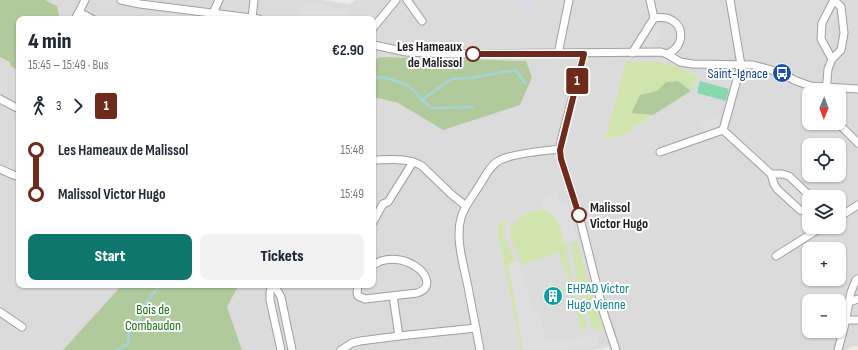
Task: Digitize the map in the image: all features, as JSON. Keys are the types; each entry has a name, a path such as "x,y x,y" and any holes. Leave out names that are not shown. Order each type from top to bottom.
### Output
{"street":[{"path":"121,0 213,16 219,0"},
{"path":"254,0 256,16"},
{"path":"376,24 396,0"},
{"path":"407,0 422,21"},
{"path":"558,54 569,0"},
{"path":"632,53 654,18 650,0"},
{"path":"723,130 742,64 730,0"},
{"path":"827,86 828,68 832,59 841,50 844,32 841,7 834,0 822,23 821,38 832,59"},
{"path":"77,16 84,1"},
{"path":"79,12 86,16"},
{"path":"654,18 664,18 674,21 681,32 681,40 678,45 674,50 667,54"},
{"path":"376,46 406,52 452,54 584,54 661,52 680,62 693,64 753,65 782,73 794,80 810,86"},
{"path":"584,54 560,150 561,159 579,215 604,314 616,350"},
{"path":"846,89 858,89"},
{"path":"0,99 16,107"},
{"path":"660,152 723,130"},
{"path":"723,130 771,174 777,189 802,210"},
{"path":"845,130 858,143"},
{"path":"480,350 462,257 459,236 461,218 466,206 494,164 506,158 522,154 560,150"},
{"path":"376,160 397,159 416,163 422,166 451,194 466,206"},
{"path":"376,217 383,204 388,202 412,162"},
{"path":"0,169 16,176"},
{"path":"771,174 782,174 789,176 804,190"},
{"path":"846,213 858,205"},
{"path":"776,256 811,234"},
{"path":"358,288 358,296 365,299 417,293 422,292 426,288 426,279 421,271 414,265 401,260 392,259 381,261 376,264"},
{"path":"858,278 851,292 846,320 858,320"},
{"path":"272,288 270,300 281,350"},
{"path":"275,288 281,297 292,350"},
{"path":"394,296 399,336"},
{"path":"849,302 858,299"},
{"path":"0,312 22,327"},
{"path":"341,350 352,343 399,336 476,328"},
{"path":"838,350 841,338"}],"shaded area":[{"path":"0,0 321,0 349,4 356,0 858,0 858,346 852,346 845,350 611,350 610,347 591,350 242,350 227,307 237,288 376,288 376,98 398,103 443,130 526,61 380,57 376,59 376,16 16,16 16,288 119,288 63,350 0,350","holes":["626,63 667,63 697,76 691,91 622,136 606,139"]},
{"path":"518,0 536,0 534,13 517,11"},
{"path":"304,1 349,12 348,16 298,16"},
{"path":"829,9 838,10 831,27 831,45 826,47 822,23"},
{"path":"652,21 663,28 655,42 648,47 639,41"},
{"path":"718,117 723,130 706,136 701,123"},
{"path":"789,176 805,190 802,190 802,201 796,207 777,189"},
{"path":"556,189 561,205 567,203 577,239 564,243 561,228 555,217 544,210 541,200"},
{"path":"519,261 533,311 540,311 545,342 598,335 599,345 563,350 523,350 508,263"}],"green space":[{"path":"0,0 45,0 57,6 59,16 16,16 16,69 11,66 10,62 0,57"},
{"path":"380,57 526,61 532,77 520,105 443,130 398,103 376,98 376,59"},
{"path":"626,62 667,63 698,76 691,91 678,81 666,82 657,91 640,95 631,113 653,115 622,136 605,139"},
{"path":"678,81 691,91 653,115 631,113 640,95 657,91 666,82"},
{"path":"700,81 729,89 726,101 697,93"},
{"path":"537,209 544,210 555,217 561,228 574,291 568,293 562,292 561,289 571,286 558,252 523,265 516,250 512,241 511,226 524,215"},
{"path":"508,220 503,229 505,239 515,262 508,263 523,350 521,350 498,232 498,224"},
{"path":"577,241 589,284 578,285 571,243"},
{"name":"Bois de Combaudon","path":"119,288 237,288 227,307 242,350 63,350"},
{"path":"593,293 603,329 594,331 581,296"},
{"path":"571,297 576,297 588,329 580,329 576,305 566,306 565,303"}],"waterway":[{"path":"376,78 383,77 408,85 422,100 451,79 470,78 516,70 525,83"},
{"path":"422,100 431,108 473,107"},
{"path":"117,350 128,344 129,331 138,322 144,305 158,288"}],"bus line":[{"name":"1","path":"473,54 584,54 561,141 560,150 561,159 579,215"}],"place":[{"name":"Les Hameaux de Malissol","path":"473,54"},
{"name":"Saint-Ignace","path":"782,73"},
{"name":"Malissol Victor Hugo","path":"579,215"},
{"name":"EHPAD Victor Hugo Vienne","path":"553,296"}]}
